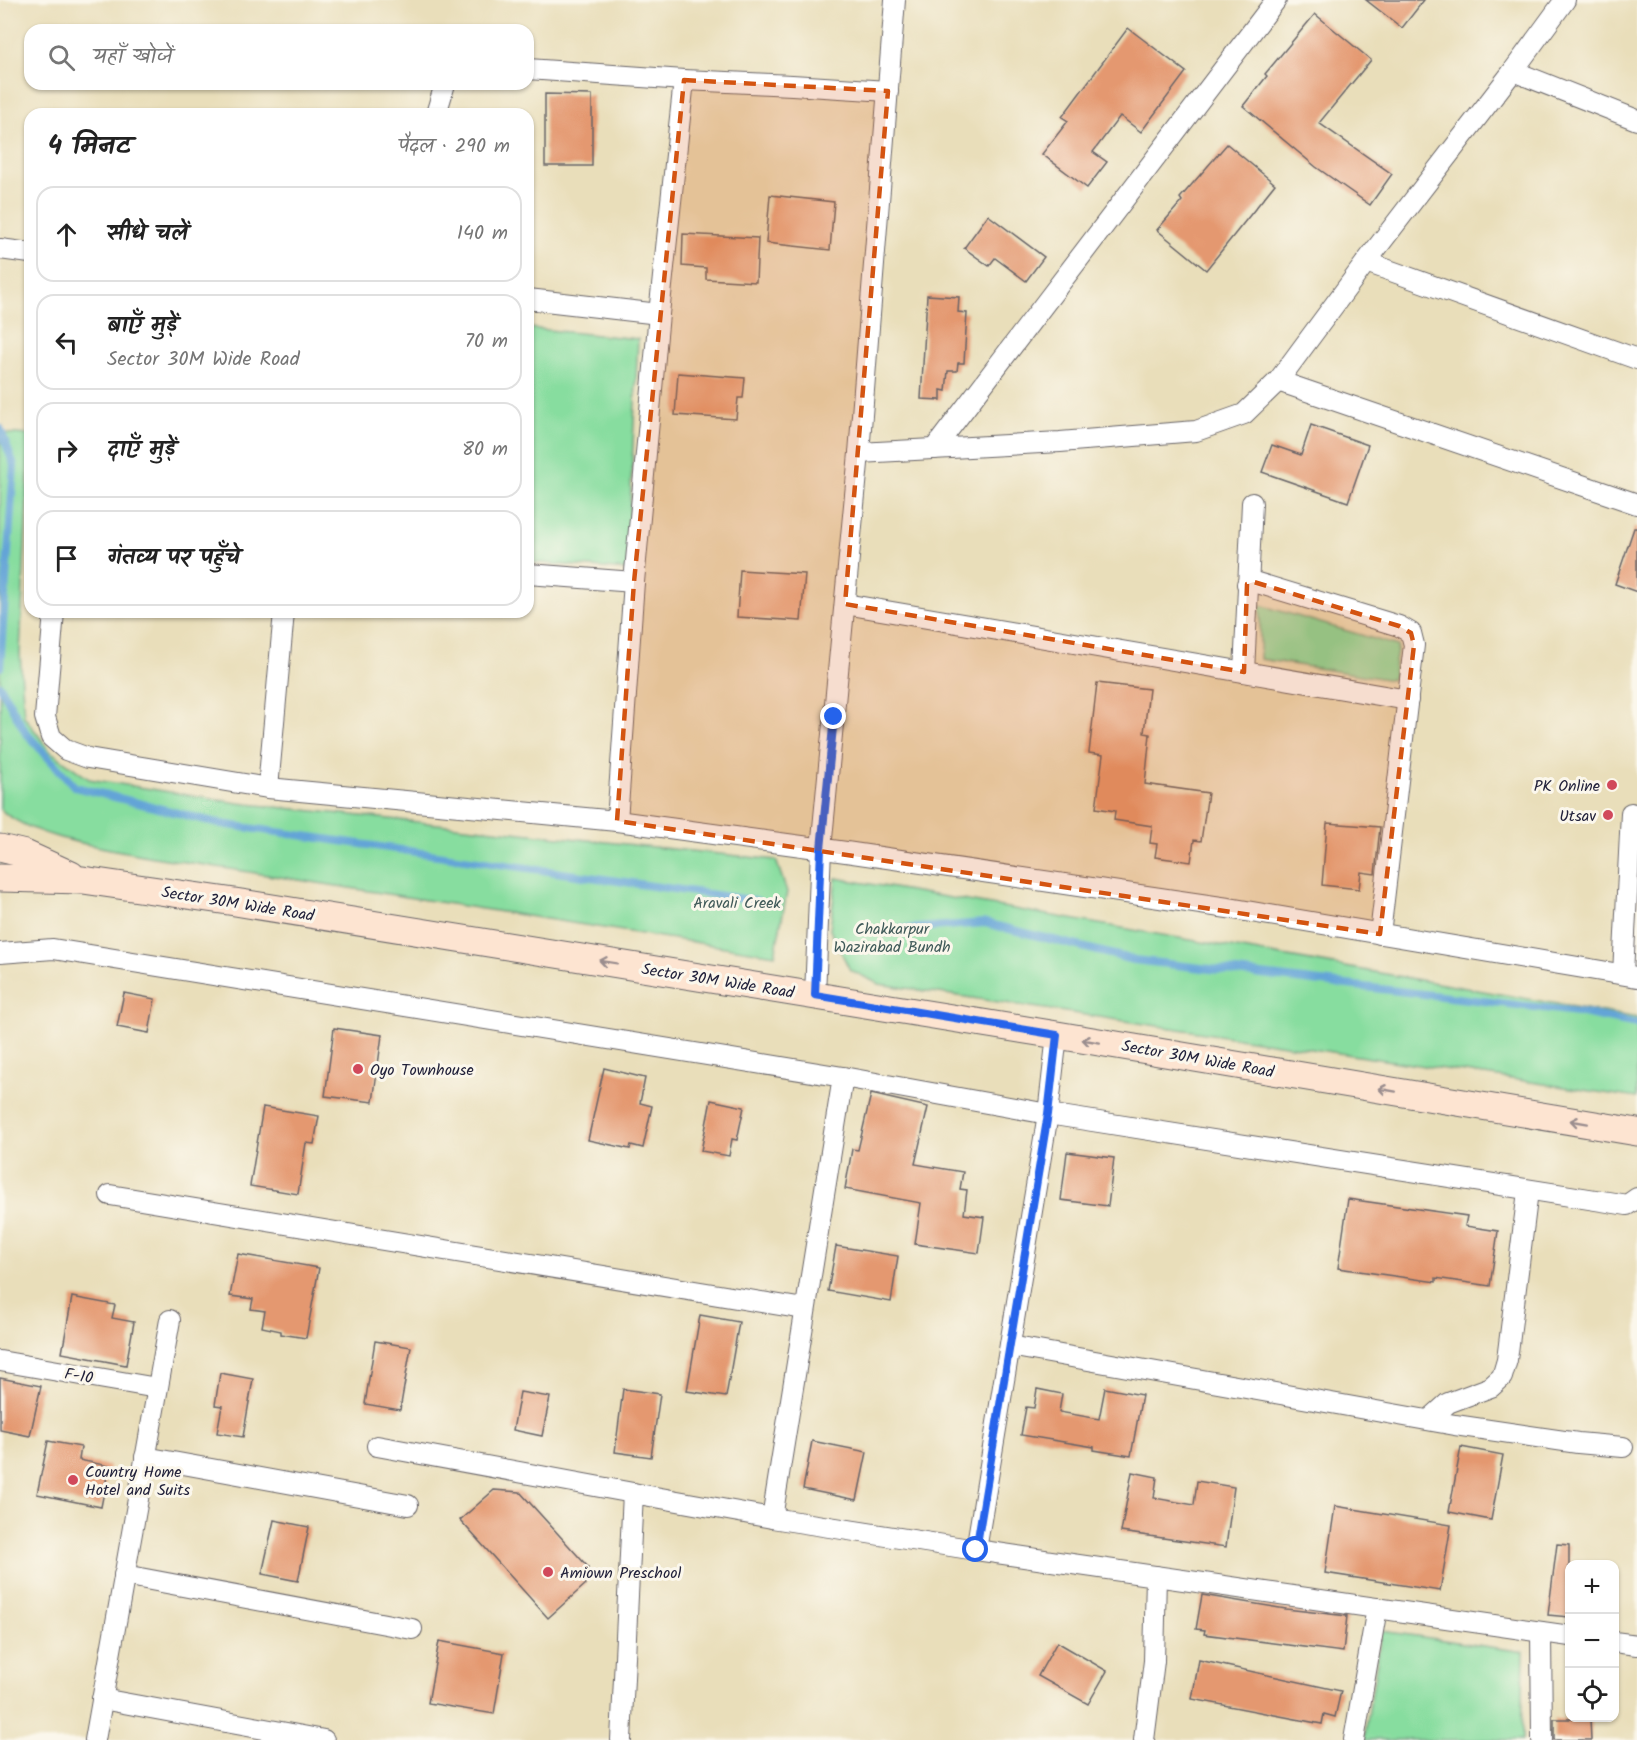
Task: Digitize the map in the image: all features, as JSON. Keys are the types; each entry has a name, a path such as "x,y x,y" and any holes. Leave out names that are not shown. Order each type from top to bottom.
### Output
{"main road":[{"path":"0,848 25,854 83,880"},
{"path":"0,878 83,880"},
{"path":"0,888 83,880"},
{"name":"Sector 30M Wide Road","path":"83,880 815,995 1637,1132"}],"street":[{"path":"815,995 821,849 846,604 896,0"},
{"path":"934,449 1276,0"},
{"path":"859,453 1060,442 1196,431 1245,414 1278,381 1565,0"},
{"path":"534,69 888,92"},
{"path":"1513,71 1637,120"},
{"path":"617,821 634,582 684,80"},
{"path":"438,108 443,90"},
{"path":"0,249 24,252"},
{"path":"1366,262 1637,359"},
{"path":"534,300 659,314"},
{"path":"1278,381 1637,504"},
{"path":"1244,672 1252,503"},
{"path":"534,574 634,582"},
{"path":"1247,584 1254,582 1400,626 1411,633 1414,645 1380,934"},
{"path":"846,604 1408,700"},
{"path":"53,618 45,717 51,737 66,750 88,758 268,788 617,821 821,849 1228,908 1630,976 1631,813"},
{"path":"268,788 283,618"},
{"path":"0,953 53,949 1528,1191 1627,1205 1637,1198"},
{"path":"976,1550 1048,1114 1057,1035"},
{"path":"772,1518 843,1077"},
{"path":"1429,1420 1448,1403 1491,1387 1502,1377 1507,1360 1528,1191"},
{"path":"110,1195 804,1309"},
{"path":"95,1740 170,1320"},
{"path":"1010,1346 1429,1420 1578,1443 1623,1447"},
{"name":"F-10","path":"0,1361 158,1388"},
{"path":"377,1446 772,1518 1565,1635"},
{"path":"145,1457 408,1504"},
{"path":"621,1740 633,1493"},
{"path":"124,1575 412,1629"},
{"path":"1144,1740 1154,1661 1156,1576"},
{"path":"1354,1740 1377,1608"},
{"path":"1541,1632 1542,1740"},
{"path":"1619,1643 1637,1645"},
{"path":"102,1700 324,1740"}],"highlighted area":[{"path":"684,80 888,91 845,604 1244,672 1247,584 1254,582 1399,626 1411,633 1414,645 1380,934 617,821 634,582"}],"green space":[{"path":"534,329 638,339 627,570 534,562"},
{"name":"Aravali Creek","path":"0,433 24,435 24,566 20,653 24,716 50,751 89,779 238,803 776,860 787,892 775,955 147,856 50,835 31,828 0,809"},
{"path":"1260,605 1398,646 1392,680 1260,659"},
{"name":"Chakkarpur Wazirabad Bundh","path":"836,878 1637,1018 1637,1098 879,984 850,970 830,930"},
{"path":"1382,1631 1524,1652 1522,1740 1364,1740"}],"building":[{"path":"1366,0 1424,0 1402,28"},
{"path":"1315,14 1371,60 1319,123 1392,174 1370,205 1316,167 1243,106 1267,76 1265,74"},
{"path":"1128,28 1186,72 1141,132 1120,116 1093,152 1107,162 1087,188 1042,154 1068,121 1062,117"},
{"path":"545,94 592,95 592,166 545,166"},
{"path":"1227,144 1275,184 1206,270 1157,230 1182,201 1180,198"},
{"path":"770,195 834,202 830,250 766,243"},
{"path":"988,215 1044,257 1026,281 995,258 989,266 964,248"},
{"path":"683,234 758,238 756,282 706,279 706,268 682,266"},
{"path":"927,295 959,297 958,312 967,313 964,363 958,363 957,371 948,371 946,391 941,390 941,400 921,399"},
{"path":"678,373 745,378 743,398 738,398 736,419 675,415"},
{"path":"1311,425 1368,445 1348,502 1262,472 1272,445 1301,455"},
{"path":"1634,528 1637,528 1637,592 1615,584"},
{"path":"740,570 805,574 801,621 737,617"},
{"path":"1097,683 1149,689 1144,733 1150,734 1145,784 1208,793 1201,841 1194,840 1191,862 1155,857 1157,844 1150,843 1152,826 1114,820 1115,811 1096,808 1103,755 1089,753"},
{"path":"1327,823 1380,827 1375,874 1361,872 1359,889 1322,885"},
{"path":"124,993 155,999 149,1033 117,1027"},
{"path":"334,1028 382,1035 373,1102 325,1096"},
{"path":"604,1068 645,1078 640,1103 652,1106 643,1148 631,1145 630,1149 588,1140"},
{"path":"871,1094 928,1107 915,1164 963,1172 960,1189 967,1190 964,1214 984,1217 979,1253 915,1244 921,1203 845,1189 852,1149 858,1150"},
{"path":"711,1100 744,1107 737,1140 732,1139 729,1156 701,1151"},
{"path":"263,1107 319,1116 314,1144 306,1143 298,1194 250,1186"},
{"path":"1067,1152 1114,1158 1108,1206 1061,1200"},
{"path":"1348,1199 1467,1216 1465,1226 1498,1231 1490,1286 1436,1278 1436,1282 1338,1268"},
{"path":"836,1246 898,1256 891,1302 828,1291"},
{"path":"238,1254 319,1268 306,1338 281,1334 281,1331 262,1327 265,1311 251,1309 253,1299 230,1296"},
{"path":"72,1297 115,1305 112,1318 134,1322 126,1365 62,1353"},
{"path":"700,1315 739,1322 726,1397 687,1391"},
{"path":"375,1341 411,1347 400,1410 365,1404"},
{"path":"220,1373 253,1379 243,1437 217,1433 222,1406 215,1405"},
{"path":"0,1378 41,1386 30,1436 0,1430"},
{"path":"1105,1388 1142,1395 1131,1456 1094,1450 1094,1447 1021,1435 1026,1407 1034,1408 1037,1389 1062,1394 1059,1412 1099,1419"},
{"path":"623,1389 660,1394 651,1457 615,1452"},
{"path":"520,1392 550,1397 542,1436 513,1430"},
{"name":"Country Home Hotel and Suits","path":"48,1441 81,1447 79,1460 109,1466 101,1507 37,1494"},
{"path":"812,1441 867,1452 857,1500 803,1489"},
{"path":"1461,1447 1503,1455 1491,1520 1449,1512"},
{"path":"1132,1472 1157,1477 1154,1498 1194,1505 1197,1481 1234,1487 1226,1547 1121,1532"},
{"path":"494,1490 520,1492 588,1567 586,1584 548,1618 460,1520"},
{"path":"1335,1506 1451,1525 1440,1591 1325,1573"},
{"path":"274,1520 309,1527 298,1581 262,1574"},
{"path":"1557,1544 1569,1545 1569,1560 1565,1560 1565,1617 1548,1615"},
{"path":"1202,1595 1286,1609 1347,1616 1343,1652 1204,1634 1205,1630 1196,1629"},
{"path":"439,1641 504,1653 494,1714 428,1703"},
{"path":"1057,1642 1107,1671 1088,1704 1038,1676"},
{"path":"1199,1660 1341,1691 1335,1717 1324,1714 1322,1724 1192,1699"},
{"path":"1554,1719 1565,1719 1565,1722 1590,1722 1591,1740 1554,1740"}],"waterway":[{"path":"0,428 14,465 0,667"},
{"path":"0,686 26,733 75,787 221,824 757,901"},
{"path":"878,931 985,923 1134,960 1577,1012 1637,1024"}],"place":[{"name":"PK Online","path":"1612,785"},
{"name":"Utsav","path":"1608,815"},
{"name":"Oyo Townhouse","path":"358,1069"},
{"name":"Country Home Hotel and Suits","path":"73,1480"},
{"name":"Amiown Preschool","path":"548,1572"}],"route":[{"path":"834,717 821,849 815,995 1057,1035 1048,1114 976,1550"}]}
